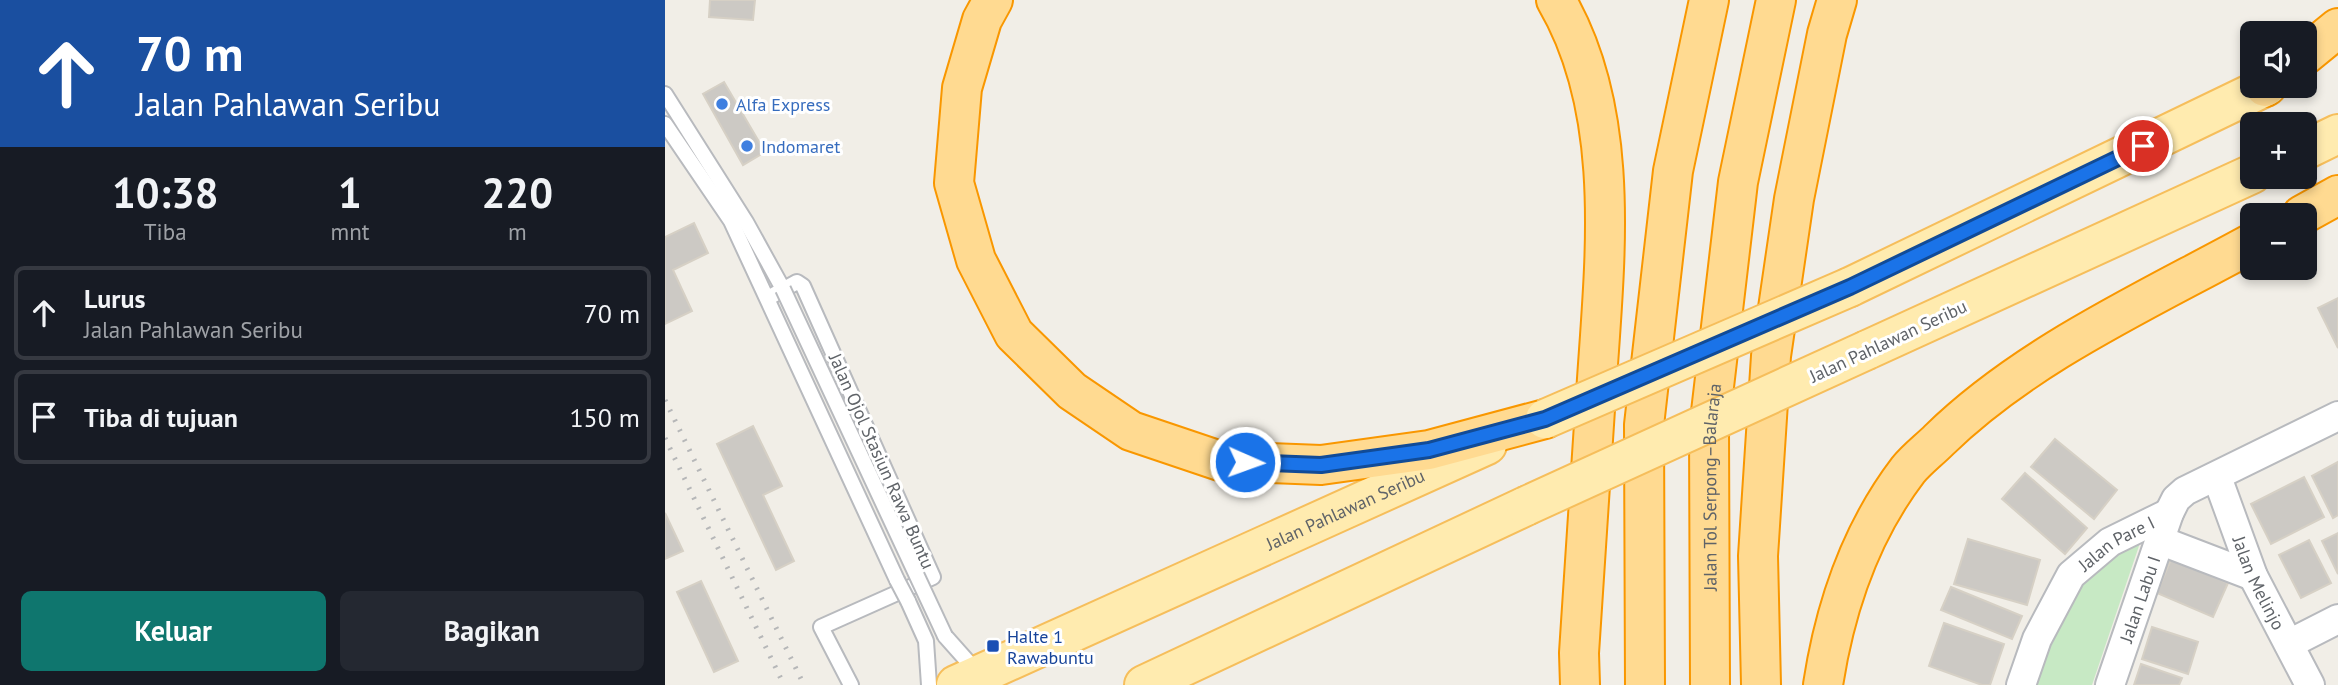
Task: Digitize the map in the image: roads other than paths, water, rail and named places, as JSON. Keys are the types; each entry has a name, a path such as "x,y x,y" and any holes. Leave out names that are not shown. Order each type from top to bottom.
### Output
{"highway":[{"path":"993,0 982,20 962,88 954,183 976,260 1014,334 1072,391 1131,431 1220,461 1321,465 1429,450 1545,419"},
{"path":"1556,0 1573,29 1593,92 1602,157 1604,259 1579,653 1580,685"},
{"path":"1645,685 1644,425 1673,172 1709,0"},
{"name":"Jalan Tol Serpong–Balaraja","path":"1710,685 1709,429 1738,182 1776,0"},
{"path":"1761,685 1758,556 1771,356 1794,199 1836,0"},
{"path":"2317,45 2338,28"},
{"path":"2317,207 2338,195"},
{"path":"1823,685 1842,595 1868,533 1909,469 1966,414 2051,354 2240,250"}],"main road":[{"path":"2317,62 2338,52"},
{"name":"Jalan Pahlawan Seribu","path":"967,673 1850,287 2241,98"},
{"path":"2317,144 2338,134"},
{"name":"Jalan Pahlawan Seribu","path":"1144,685 1525,506 2240,179"}],"street":[{"name":"Jalan Pare I","path":"2021,685 2037,639 2071,575 2110,542 2169,513 2176,499 2185,491 2338,416"},
{"name":"Jalan Melinjo","path":"2217,477 2253,576 2299,670"},
{"name":"Jalan Labu I","path":"2110,685 2169,513"},
{"path":"2159,540 2253,576"},
{"path":"2299,670 2338,620"}],"lane":[{"path":"665,94 746,222 783,289 945,636 967,673"},
{"path":"665,124 731,221 768,298 926,641 929,685"},
{"name":"Jalan Ojol Stasiun Rawa Buntu","path":"783,289 797,282 803,286 933,577 821,627 851,685"},
{"path":"768,298 783,289"}],"railway":[{"path":"665,400 804,685"},
{"path":"665,438 784,685"}],"place":[{"name":"Alfa Express","path":"722,104"},
{"name":"Indomaret","path":"747,146"},
{"name":"Halte 1 Rawabuntu","path":"993,646"}]}
